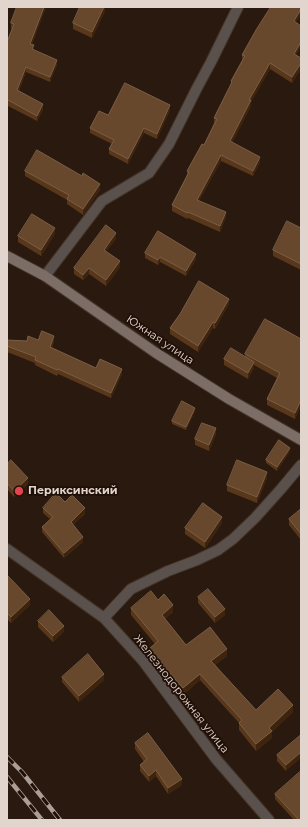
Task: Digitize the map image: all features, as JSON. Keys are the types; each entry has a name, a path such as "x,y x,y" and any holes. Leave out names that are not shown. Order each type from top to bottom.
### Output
{"street":[{"path":"45,276 102,201 149,173 170,144 238,7"},
{"name":"Южная улица","path":"7,256 45,276 156,352 229,399 301,440"},
{"path":"104,618 131,589 168,571 218,550 233,539 255,518 301,465"},
{"name":"Железнодорожная улица","path":"7,550 104,618 143,661 216,759 269,820"}],"building":[{"path":"17,7 44,7 30,44 34,45 32,49 57,60 50,77 26,67 17,90 43,104 37,116 8,100 7,102 7,42 14,24 11,23"},
{"path":"80,7 104,7 92,32 73,23"},
{"path":"271,7 301,7 294,21 301,26 301,42 294,54 301,58 301,63 292,77 270,63 249,100 251,100 230,141 260,157 253,171 221,155 197,200 226,212 220,226 188,212 187,213 172,205 189,172 187,171 202,144 204,145 217,119 214,118 232,82 231,81 245,56 242,55"},
{"path":"125,83 170,105 157,134 144,128 128,159 109,149 114,140 90,128 99,111 108,115"},
{"path":"37,150 82,176 83,173 100,184 83,209 67,199 69,195 25,171"},
{"path":"32,214 55,228 41,250 18,236"},
{"path":"287,221 301,228 301,264 273,250"},
{"path":"106,225 116,233 104,250 120,261 106,280 89,268 83,275 74,268"},
{"path":"158,231 196,254 186,271 160,257 158,260 145,253"},
{"path":"199,281 229,299 215,323 213,322 198,346 170,328"},
{"path":"265,319 301,339 301,400 295,413 267,399 280,373 245,354"},
{"path":"42,331 54,336 50,347 96,368 100,359 122,369 111,393 35,360 36,357 7,346 7,340 27,341 28,336 38,340"},
{"path":"231,348 254,362 248,373 224,359"},
{"path":"182,401 195,408 186,427 172,421"},
{"path":"202,423 216,428 209,445 195,439"},
{"path":"279,440 290,448 277,467 266,460"},
{"path":"11,460 28,478 14,491 7,483 7,465"},
{"path":"237,460 267,472 257,497 227,485"},
{"path":"56,493 65,502 72,495 85,508 71,522 83,537 64,553 42,527 53,517 43,508"},
{"path":"203,503 222,517 205,542 185,528"},
{"path":"301,509 301,534 289,519"},
{"path":"7,575 30,599 11,617 7,613"},
{"path":"208,589 225,609 215,617 198,597"},
{"path":"151,591 158,600 164,594 173,605 162,615 186,645 210,627 227,649 211,661 256,710 278,689 293,705 269,728 272,731 256,744 239,723 242,720 200,674 183,688 149,649 158,641 131,608"},
{"path":"49,610 64,626 53,636 38,621"},
{"path":"88,654 104,674 79,696 62,677"},
{"path":"148,733 182,779 168,788 156,770 149,776 140,765 147,759 135,743"},
{"path":"301,735 301,752 286,765 277,755"},
{"path":"300,772 301,820 299,820 275,794"}],"railway":[{"path":"7,757 22,772 60,820"},
{"path":"7,777 42,820"}],"place":[{"name":"Периксинский","path":"19,491"}]}
